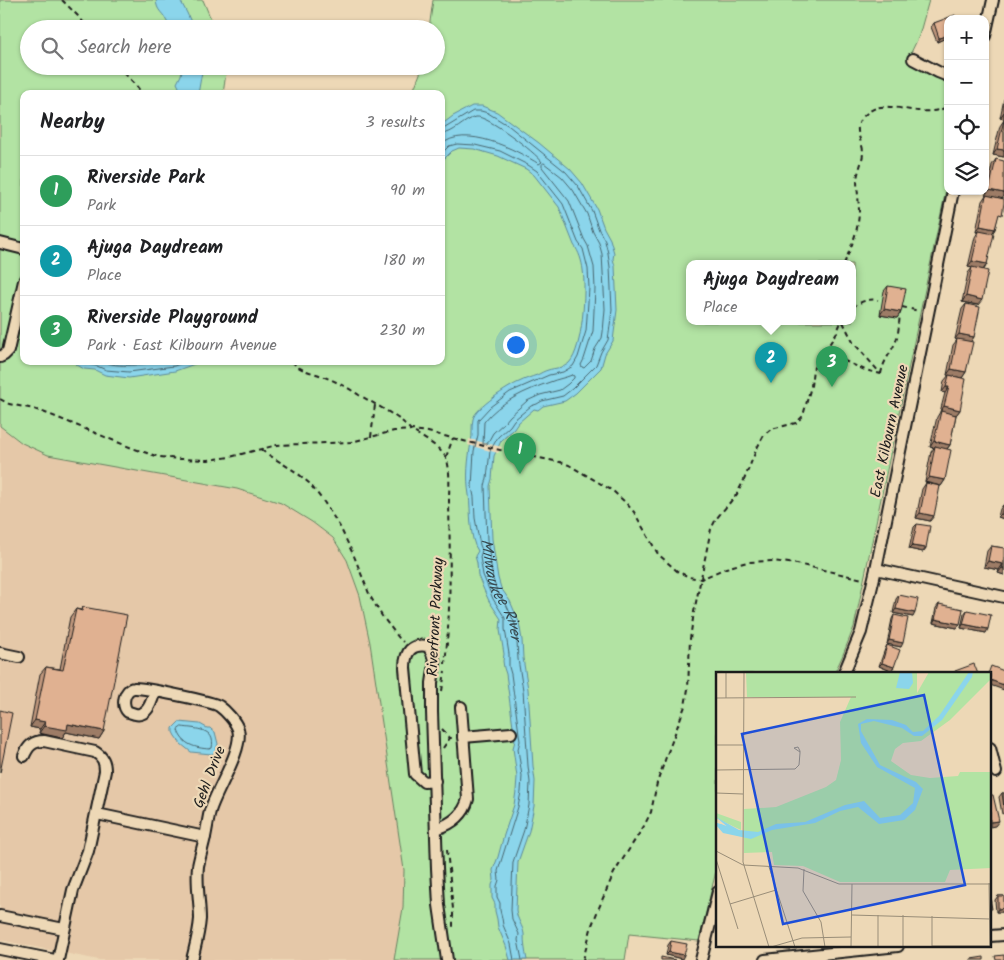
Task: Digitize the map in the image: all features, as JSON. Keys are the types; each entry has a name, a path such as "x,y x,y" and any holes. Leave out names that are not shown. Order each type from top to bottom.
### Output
{"street":[{"path":"989,18 993,0"},
{"path":"913,59 944,74"},
{"name":"East Kilbourn Avenue","path":"844,672 861,632 876,569 952,195"},
{"path":"0,243 20,248"},
{"path":"0,357 8,351 20,298"},
{"path":"876,569 1004,597"},
{"path":"435,781 424,782 415,774 405,657 410,648 420,645 428,646 434,663 432,712 435,781 439,905 447,960"},
{"path":"0,653 19,657"},
{"name":"Gehl Drive","path":"155,690 218,705 229,714 238,730 238,744 235,754 210,810 198,866 199,927 192,960"},
{"path":"436,829 454,821 463,812 466,805 468,795 461,707"},
{"path":"463,737 512,733"},
{"path":"0,949 56,960 72,890 86,859 105,772 105,765 100,756 95,752 44,741 37,741 28,747 24,756"},
{"path":"992,755 997,772"},
{"path":"96,814 205,836"},
{"path":"701,960 716,900"},
{"path":"0,916 64,929"},
{"path":"765,960 824,957 885,948"}],"path":[{"path":"62,0 80,20"},
{"path":"125,75 137,85 140,90"},
{"path":"846,260 855,238 858,224 857,189 863,150 858,131 859,122 865,115 876,108 895,107 919,111 935,111 944,108"},
{"path":"856,305 867,300 878,300"},
{"path":"881,374 882,365 891,352 897,338 903,301"},
{"path":"902,307 928,312"},
{"path":"583,960 592,925 614,873 651,812 657,783 685,706 688,689 690,639 711,529 716,519 737,494 764,435 771,429 796,422 804,416 814,370 840,325"},
{"path":"844,325 853,342 881,374"},
{"path":"820,359 829,357 840,359 865,370 881,374"},
{"path":"295,365 344,386 404,423 446,457 453,438"},
{"path":"0,399 9,404 34,409 159,457 208,460 277,446 351,442 394,431 412,430 428,432 569,465 613,491 625,502 634,512 658,554 677,571 689,577 701,579 726,568 747,562 772,560 873,581"},
{"path":"371,437 375,405"},
{"path":"261,450 296,472 309,483 324,502 340,527 370,596 382,616 399,638 410,648"},
{"name":"Riverfront Parkway","path":"442,699 449,618 450,521 449,472 446,457"},
{"path":"446,846 454,937"}],"shaded area":[{"path":"0,426 22,443 237,489 281,503 312,522 332,538 347,560 360,596 370,643 404,870 403,908 394,960 99,960 0,940"}],"green space":[{"path":"0,0 203,0 211,20 20,20 20,75 226,75 224,90 20,90 20,365 445,365 445,90 414,90 419,75 445,75 445,20 430,20 433,0 929,0 919,36 907,61 944,80 945,195 854,627 835,672 716,672 716,871 699,941 629,934 625,960 394,960 403,908 404,870 370,643 360,596 347,560 333,538 312,522 281,503 237,489 48,455 22,443 0,426"}],"water":[{"path":"156,0 180,0 190,20 166,20 157,7"},
{"path":"181,75 201,75 199,90 178,90 177,83"},
{"name":"Milwaukee River","path":"472,106 482,106 497,112 570,169 582,183 597,209 614,253 617,310 613,341 605,354 601,368 576,393 565,401 543,406 538,410 534,409 501,441 494,456 490,486 492,539 498,578 501,588 510,601 519,622 528,689 535,781 534,806 529,831 518,862 516,910 523,931 527,960 510,960 498,927 495,904 492,898 493,870 514,805 517,777 513,748 515,741 503,661 504,654 500,630 501,619 489,601 478,576 475,556 478,551 473,539 471,524 468,462 473,419 480,409 514,384 545,371 564,366 574,356 578,345 584,304 583,267 559,207 534,175 526,169 498,156 474,149 459,148 452,151 445,158 445,122"},
{"path":"77,365 192,365 175,371 129,378 105,375 95,370 84,369"},
{"path":"179,722 200,724 215,732 218,744 215,753 191,752 181,744 173,732 173,728"}],"pier":[{"path":"469,439 502,447 498,453 468,445"}],"building":[{"path":"944,19 944,36 939,38 934,23"},
{"path":"1004,120 1004,150 997,149"},
{"path":"996,159 1004,161 1004,193 989,190"},
{"path":"986,195 1004,199 1002,215 999,214 995,229 980,226"},
{"path":"979,231 994,234 987,264 972,261"},
{"path":"972,267 988,271 982,300 966,296"},
{"path":"888,286 906,289 901,312 884,309"},
{"path":"966,304 980,307 974,337 959,334"},
{"path":"957,339 973,342 966,372 951,369"},
{"path":"949,375 966,379 960,410 944,406 949,387 946,387"},
{"path":"941,411 956,415 950,445 934,441"},
{"path":"935,446 951,450 945,480 929,477"},
{"path":"926,483 940,486 934,516 920,513"},
{"path":"1003,505 1004,514 1001,514"},
{"path":"917,524 930,526 926,548 912,546"},
{"path":"991,546 1004,548 1004,568 1002,568 1003,564 988,561"},
{"path":"899,595 918,599 915,613 896,609"},
{"path":"939,604 963,609 960,624 935,619"},
{"path":"83,607 127,615 104,731 68,724 67,730 44,726 45,722 35,720 46,667 63,670 76,609 82,611"},
{"path":"967,610 991,615 988,629 963,624"},
{"path":"894,615 908,618 903,643 889,640"},
{"path":"887,645 900,650 894,667 882,663"},
{"path":"974,664 977,672 955,672"},
{"path":"991,666 1004,671 1004,685 992,681 992,672 989,672"},
{"path":"0,710 12,713 0,773"},
{"path":"992,795 993,795 999,821 992,822"},
{"path":"998,896 1004,896 1004,908 998,909"},
{"path":"671,941 687,944 684,955 669,952"},
{"path":"1004,955 1004,960 996,960 995,956"},
{"path":"661,957 675,960 661,960"},
{"path":"984,957 984,960 971,960 971,959"}],"place":[{"name":"Ajuga Daydream","path":"771,383"},
{"name":"Riverside Playground","path":"832,387"},
{"name":"Riverside Park","path":"520,474"}]}
